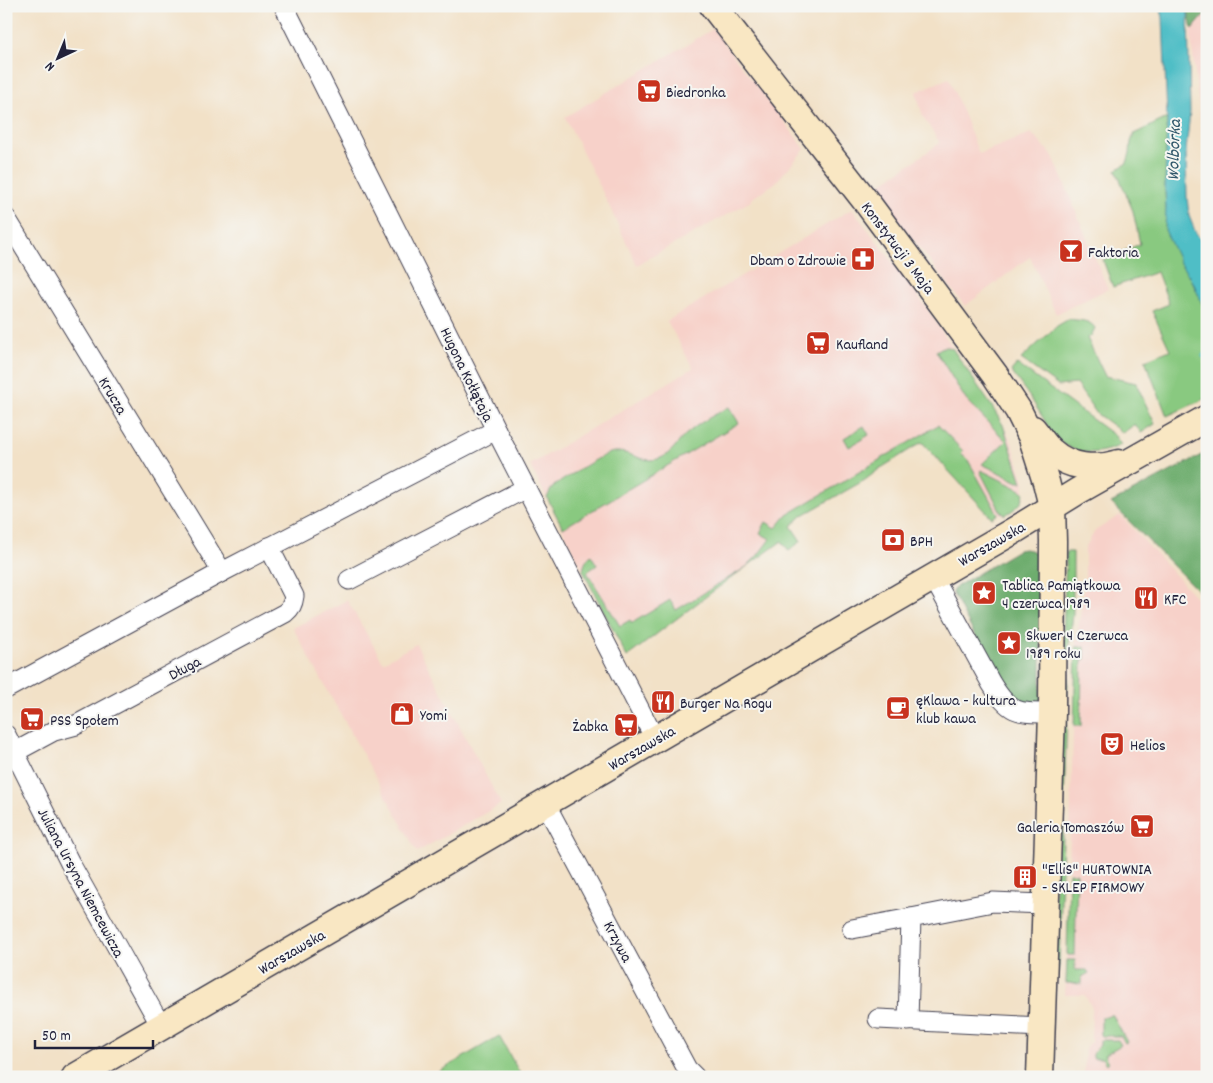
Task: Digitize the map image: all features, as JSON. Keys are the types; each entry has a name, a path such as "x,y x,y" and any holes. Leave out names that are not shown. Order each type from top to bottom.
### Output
{"street":[{"name":"Hugona Kołłątaja","path":"284,6 496,430 655,739"},
{"name":"Konstytucji 3 Maja","path":"713,6 868,204 995,375 1018,410 1032,438 1046,482 1052,506 1054,541 1052,712 1040,1077"},
{"name":"Krucza","path":"6,218 222,572"},
{"path":"1018,410 1050,451 1070,463 1095,467 1110,466 1132,460"},
{"name":"Warszawska","path":"75,1077 1015,530 1052,506 1207,418"},
{"path":"6,689 269,547 496,430"},
{"path":"349,580 526,488"},
{"name":"Długa","path":"10,743 76,725 285,612 294,602 294,596 269,547"},
{"path":"933,577 1001,700 1011,708 1020,711 1031,713 1052,712"},
{"name":"Juliana Ursyna Niemcewicza","path":"10,743 70,863 162,1026"},
{"name":"Krzywa","path":"545,803 687,1069 695,1077"},
{"path":"852,929 993,902 1046,904"},
{"path":"908,1021 912,918"},
{"path":"878,1019 1042,1027"}],"shaded area":[{"path":"1207,12 1207,173 1190,31"},
{"path":"713,29 805,149 775,183 751,199 751,201 637,265 565,117"},
{"path":"949,78 979,154 1031,133 1053,156 1108,289 1056,314 1030,257 965,306 874,189 940,143 923,117 916,92"},
{"path":"852,209 915,291 1003,425 1012,442 1024,482 1024,497 1022,501 1016,509 1005,515 998,514 992,518 922,442 865,480 803,515 791,526 801,541 789,551 782,541 627,657 530,465 693,368 667,321"},
{"name":"Galeria Tomaszów","path":"1120,515 1207,609 1207,1077 1084,1077 1085,1048 1091,1042 1092,1008 1085,995 1065,995 1076,641 1085,586 1085,548 1095,531"},
{"path":"347,600 383,662 416,644 501,804 417,852 293,628"}],"green space":[{"path":"1187,6 1207,6 1207,12 1192,30"},
{"path":"1167,118 1166,208 1180,263 1193,282 1207,315 1207,398 1167,416 1145,360 1170,350 1152,311 1169,304 1157,272 1113,287 1103,260 1140,244 1133,211 1116,170 1127,163 1134,134"},
{"path":"1069,319 1093,325 1095,328 1091,336 1087,338 1105,376 1136,383 1155,424 1141,433 1135,424 1123,433 1097,414 1076,384 1058,386 1021,359 1057,326"},
{"path":"943,347 952,348 1003,425 1022,482 1018,482 982,464 1006,441 966,400 936,351"},
{"path":"1017,364 1115,436 1121,445 1103,451 1086,452 1077,451 1061,443 1054,436 1011,371"},
{"path":"729,407 739,423 563,528 547,498 555,485 610,453 621,452 650,460 663,457 695,427"},
{"path":"938,425 963,451 961,454 968,460 998,514 992,518 922,442 865,480 803,515 791,526 801,541 789,551 782,541 746,567 770,539 760,533 766,522 776,528 787,515"},
{"path":"864,426 869,435 849,447 844,438"},
{"path":"1207,452 1207,600 1111,503"},
{"path":"981,470 1024,492 1018,506 1005,515 1001,512"},
{"name":"Skwer 4 Czerwca 1989 roku","path":"1024,549 1035,552 1041,562 1041,702 1038,705 1019,703 1002,687 952,592 954,588 1018,550"},
{"path":"1066,552 1073,552 1073,615 1069,644 1059,966 1056,979 1052,979"},
{"path":"591,555 597,565 587,572 620,626 630,620 632,623 670,600 676,610 743,569 627,657 583,571"},
{"path":"1076,647 1085,647 1085,659 1082,660 1081,726 1074,726"},
{"path":"1069,873 1077,873 1075,955 1067,955"},
{"path":"1067,960 1075,960 1075,970 1087,970 1089,973 1082,977 1082,984 1066,983"},
{"path":"1112,1014 1127,1042 1125,1043 1121,1036 1101,1036 1101,1017 1107,1017"},
{"path":"499,1036 522,1077 430,1077"},
{"path":"1100,1040 1118,1040 1121,1045 1104,1055 1108,1062 1106,1064 1102,1058 1093,1058 1093,1053 1100,1045"}],"water":[{"name":"Wolbórka","path":"1160,6 1187,6 1188,12 1190,112 1186,151 1187,197 1189,216 1195,231 1207,250 1207,315 1193,282 1180,263 1165,230 1167,118 1163,18"}],"waterway":[{"path":"1204,356 1207,353"}],"place":[{"name":"Biedronka","path":"649,91"},
{"name":"Faktoria","path":"1071,251"},
{"name":"Dbam o Zdrowie","path":"863,259"},
{"name":"Kaufland","path":"818,343"},
{"name":"BPH","path":"893,540"},
{"name":"Tablica Pamiątkowa 4 czerwca 1989","path":"984,593"},
{"name":"KFC","path":"1146,598"},
{"name":"Skwer 4 Czerwca 1989 roku","path":"1009,643"},
{"name":"Burger Na Rogu","path":"663,702"},
{"name":"ęKlawa - kultura klub kawa","path":"898,708"},
{"name":"Yomi","path":"402,714"},
{"name":"PSS Społem","path":"32,719"},
{"name":"Żabka","path":"626,725"},
{"name":"Helios","path":"1112,744"},
{"name":"Galeria Tomaszów","path":"1142,826"},
{"name":"\"ElliS\" HURTOWNIA - SKLEP FIRMOWY","path":"1025,877"}]}
